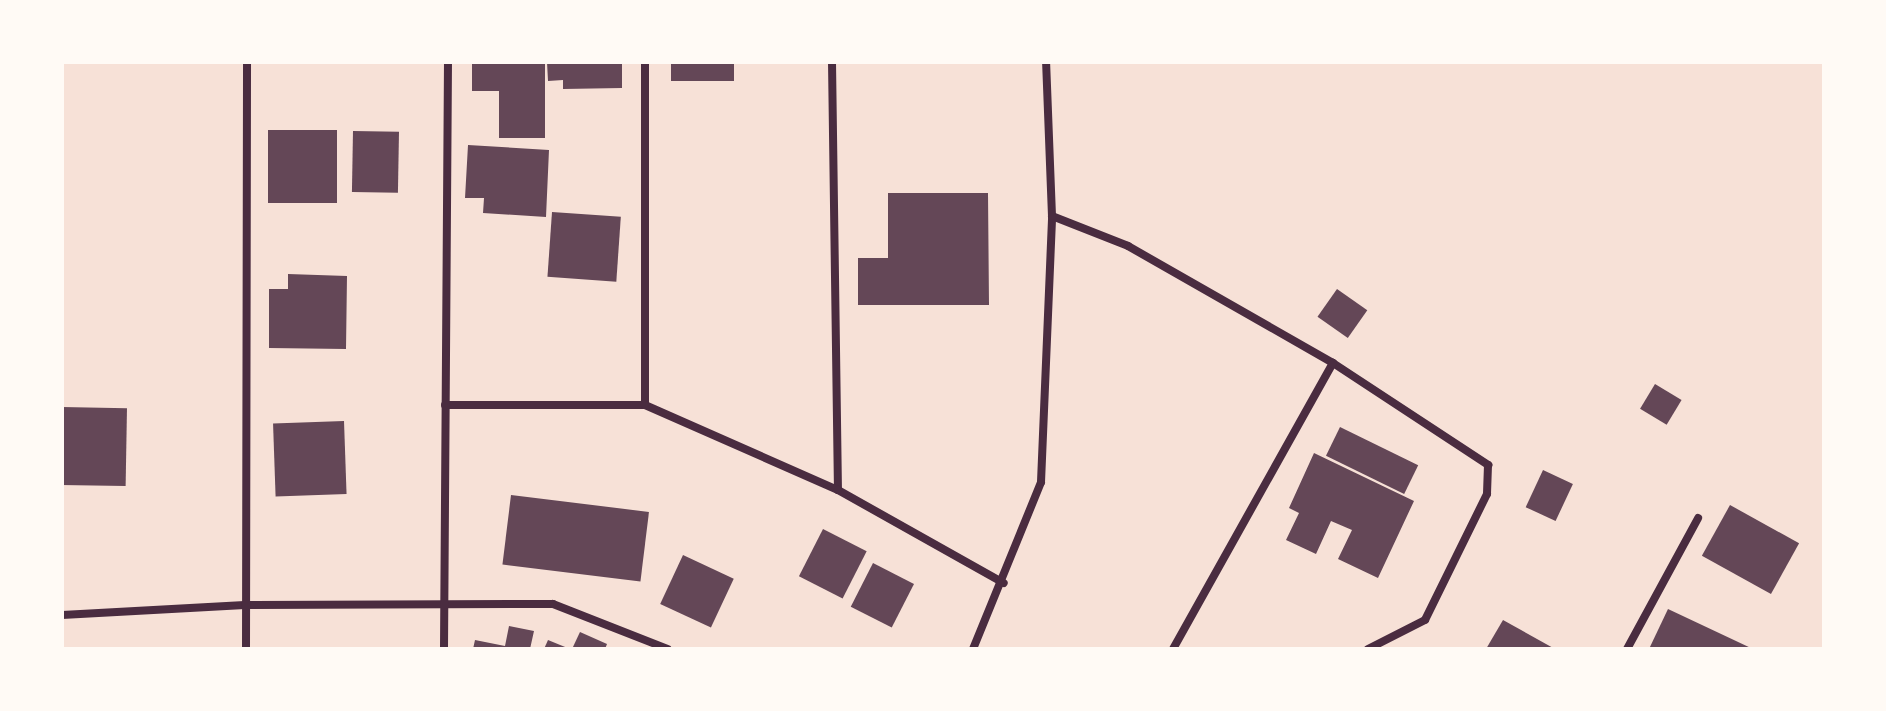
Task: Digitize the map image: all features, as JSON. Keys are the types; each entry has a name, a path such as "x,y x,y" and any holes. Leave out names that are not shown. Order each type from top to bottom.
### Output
{"street":[{"path":"246,649 247,62"},
{"path":"444,649 448,62"},
{"path":"645,62 645,405"},
{"path":"832,62 838,490"},
{"path":"973,649 1004,583 1041,482 1052,216 1046,62"},
{"path":"1052,216 1128,246 1333,363 1482,457 1492,474 1425,620 1368,649"},
{"path":"1173,649 1333,363"},
{"path":"445,405 645,405 838,490 1004,583"},
{"path":"1627,649 1698,518"},
{"path":"62,615 245,605 553,604 668,649"}],"building":[{"path":"472,62 545,62 545,138 499,138 499,91 472,91"},
{"path":"547,62 622,62 622,88 563,89 563,80 548,81"},
{"path":"671,62 734,62 734,81 671,81"},
{"path":"268,130 337,130 337,203 268,203"},
{"path":"353,131 399,132 398,193 352,192"},
{"path":"468,145 549,150 546,217 483,213 484,198 465,198"},
{"path":"888,193 988,193 989,305 858,305 858,258 888,258"},
{"path":"552,212 621,217 616,282 547,277"},
{"path":"288,274 347,276 346,349 269,348 269,289 288,289"},
{"path":"1337,289 1367,310 1348,338 1317,317"},
{"path":"1655,384 1682,400 1667,425 1640,409"},
{"path":"62,407 127,408 126,486 62,485"},
{"path":"344,421 347,494 276,496 273,423"},
{"path":"1340,427 1418,465 1404,494 1326,456"},
{"path":"1314,453 1414,501 1378,578 1338,559 1352,530 1331,521 1316,554 1286,540 1299,513 1289,508"},
{"path":"1543,470 1573,484 1556,521 1526,507"},
{"path":"511,495 649,512 640,581 502,564"},
{"path":"1730,505 1799,543 1771,594 1702,556"},
{"path":"823,529 867,551 843,598 799,576"},
{"path":"683,555 734,579 711,628 660,604"},
{"path":"873,563 914,584 892,628 851,607"},
{"path":"1668,609 1753,649 1649,649"},
{"path":"1503,620 1555,649 1486,649"},
{"path":"509,626 534,631 530,649 473,649 475,640 505,646"},
{"path":"580,632 607,644 605,649 572,649"},
{"path":"548,640 570,649 544,649"}]}
